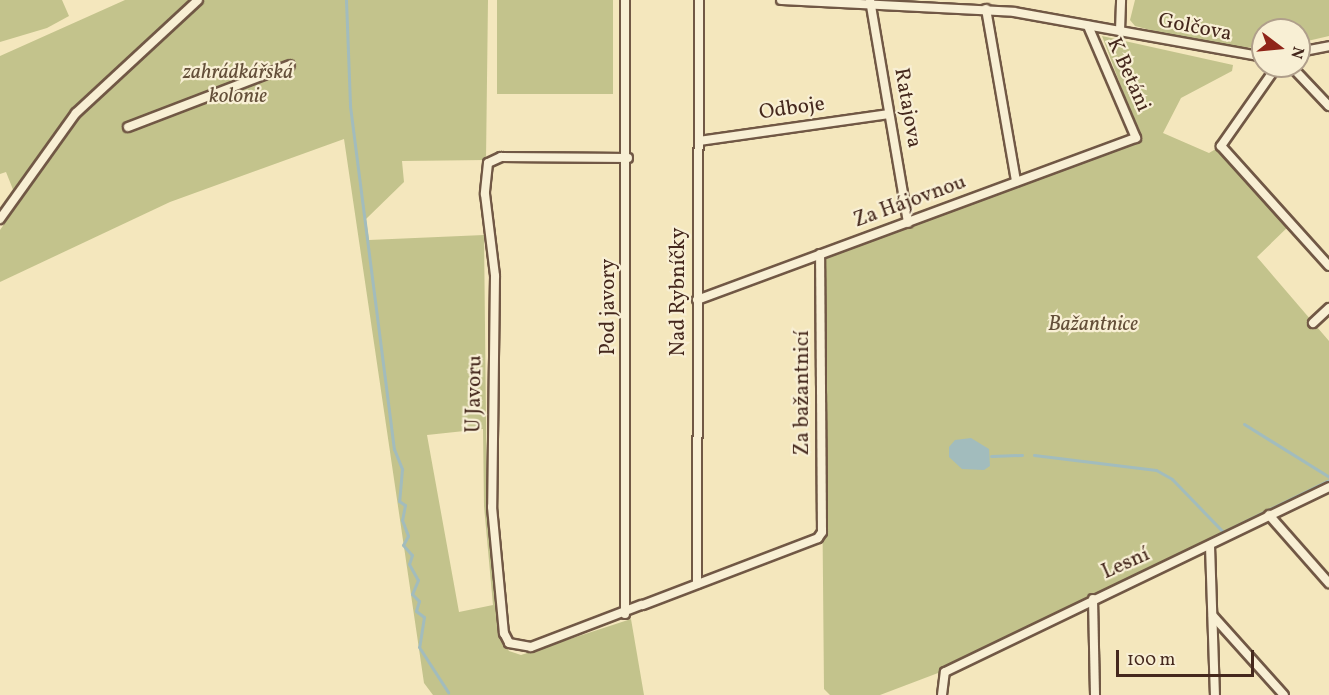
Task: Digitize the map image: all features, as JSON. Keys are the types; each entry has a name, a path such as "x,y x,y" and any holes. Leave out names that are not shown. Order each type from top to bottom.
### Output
{"street":[{"path":"0,219 76,113 198,0"},
{"name":"Pod javory","path":"626,0 628,158 626,614"},
{"name":"Nad Rybníčky","path":"697,584 699,0"},
{"name":"Golčova","path":"781,0 870,2 986,9 1251,55"},
{"name":"K Betáni","path":"1120,31 1121,0"},
{"name":"Ratajova","path":"870,2 908,223"},
{"path":"986,9 1016,182"},
{"name":"K Betáni","path":"1088,26 1136,138"},
{"path":"1311,50 1329,46"},
{"path":"128,127 290,65"},
{"path":"1269,78 1221,146 1329,266"},
{"path":"1302,78 1329,106"},
{"name":"Odboje","path":"699,141 889,114"},
{"name":"Za Hájovnou","path":"697,300 1136,138"},
{"name":"U Javoru","path":"628,158 501,157 488,163 484,176 495,276 492,507 504,633 509,643 525,648 626,614 642,605 819,538 822,532"},
{"name":"Za bažantnicí","path":"820,254 822,532"},
{"path":"1313,323 1329,308"},
{"name":"Lesní","path":"942,695 941,679 945,672 1329,487"},
{"path":"1269,515 1329,583"},
{"path":"1210,546 1215,695"},
{"path":"1093,599 1095,695"},
{"path":"1213,616 1284,695"}],"green space":[{"path":"0,0 62,0 69,16 47,28 0,42"},
{"path":"125,0 191,0 75,108 14,192 6,172 0,174 0,56"},
{"name":"zahrádkářská kolonie","path":"203,0 488,0 486,160 402,161 404,182 366,219 369,240 484,235 487,509 499,637 509,651 521,655 631,619 644,695 433,695 424,683 344,139 170,202 0,282 0,230 83,111","holes":["483,429 484,506 493,605 459,612 427,435"]},
{"path":"497,0 613,0 613,94 497,94"},
{"path":"1135,0 1329,0 1329,36 1311,40 1311,18 1251,18 1251,48 1211,46 1135,26 1130,20"},
{"name":"Bažantnice","path":"1102,36 1233,65 1232,71 1181,98 1163,133 1209,153 1221,146 1292,223 1257,257 1329,341 1329,487 1074,605 946,670 880,695 830,695 824,689 820,254 1140,137"}],"water":[{"path":"971,438 989,449 990,466 984,470 962,469 949,457 949,447 955,440"}],"waterway":[{"path":"346,0 350,106 394,449 402,469 399,501 405,505 402,520 408,536 403,545 412,555 409,564 418,580 412,594 419,601 416,611 424,617 419,647 448,692"},
{"path":"1244,424 1329,477"},
{"path":"991,456 1022,455"},
{"path":"1034,455 1156,470 1172,479 1226,535"},
{"path":"1223,532 1329,480"}]}
